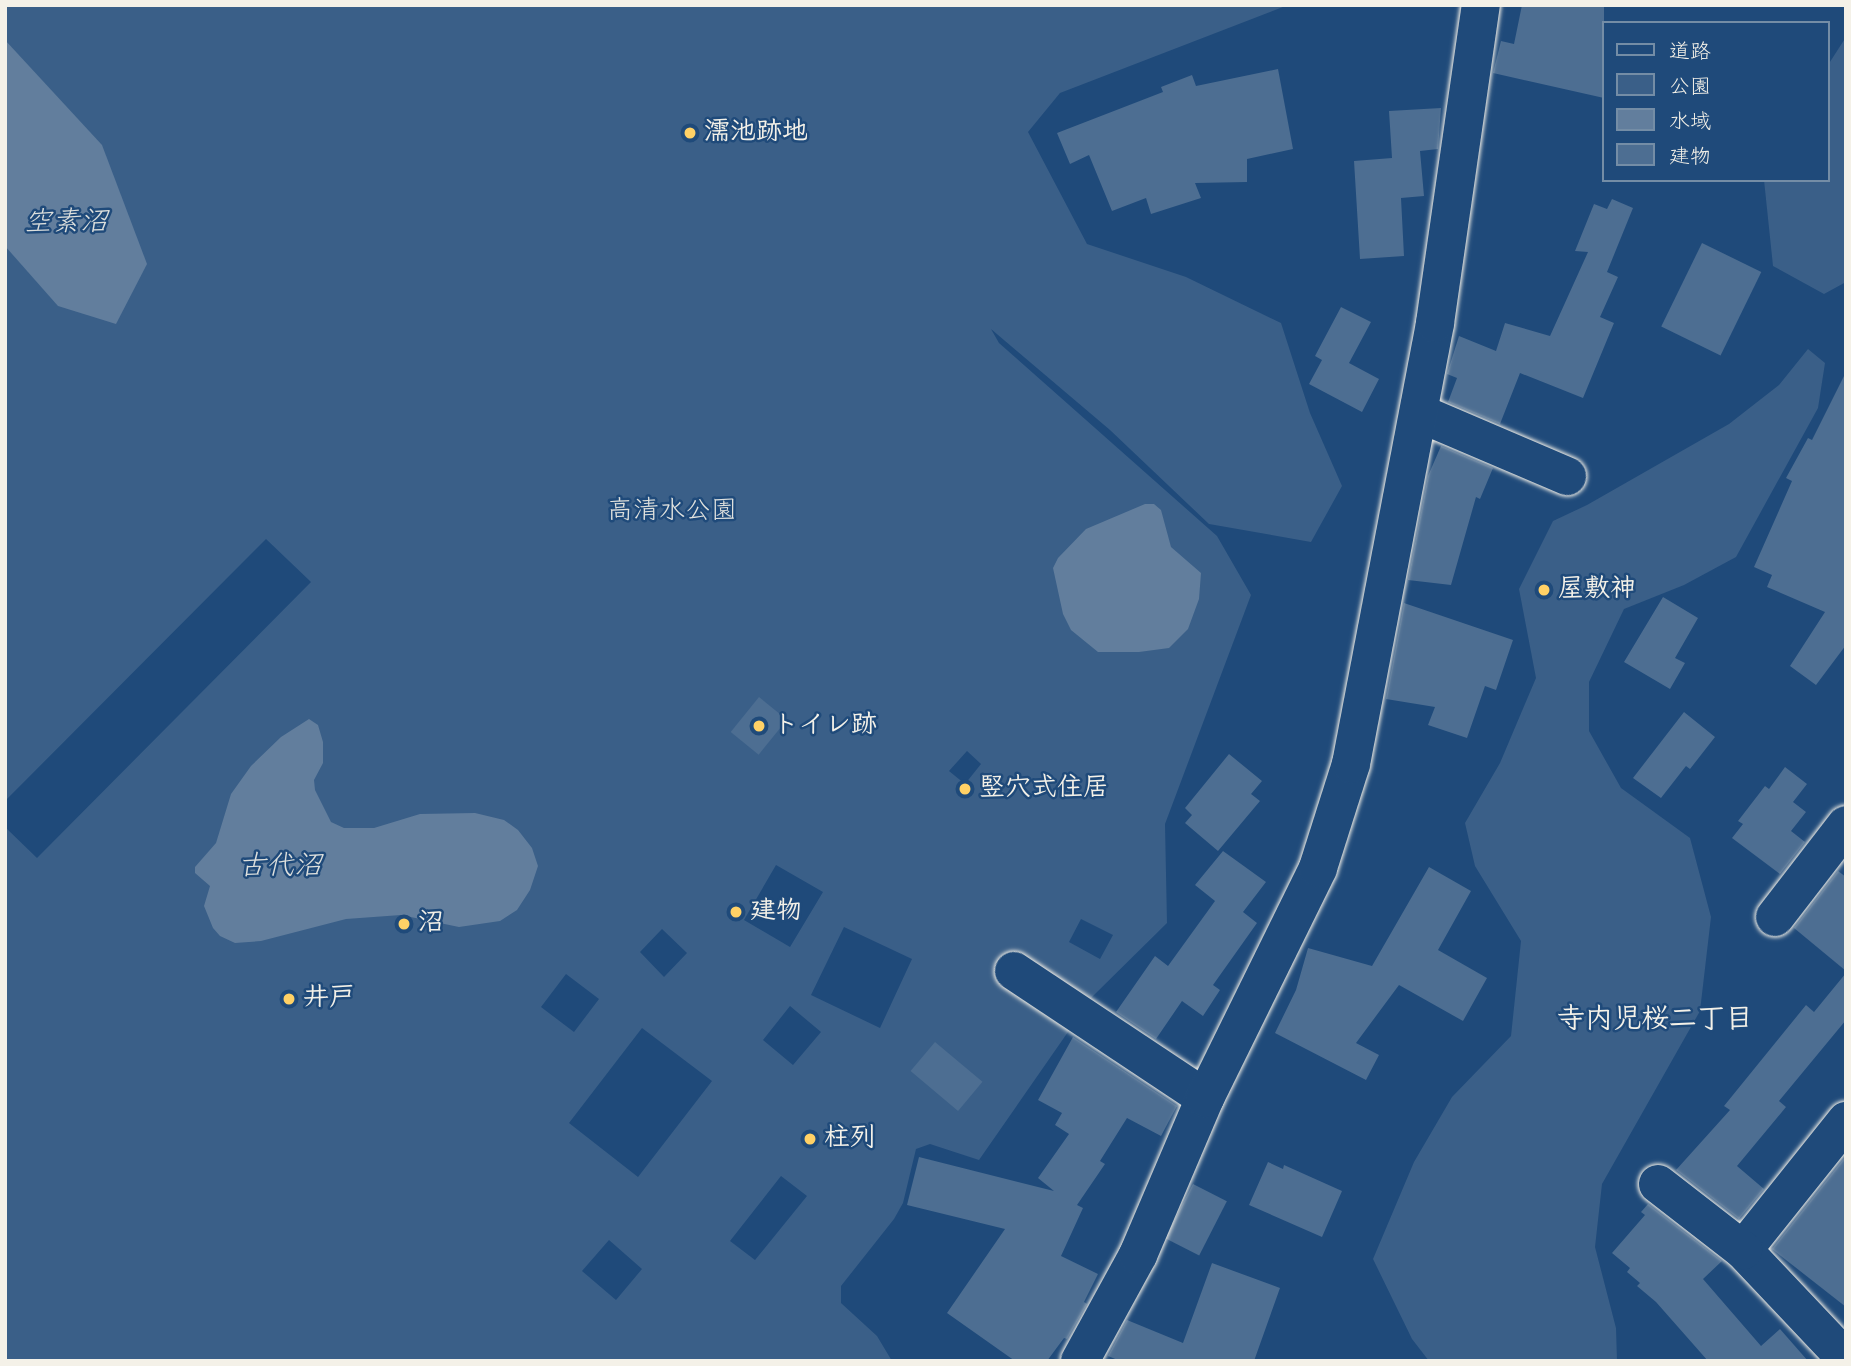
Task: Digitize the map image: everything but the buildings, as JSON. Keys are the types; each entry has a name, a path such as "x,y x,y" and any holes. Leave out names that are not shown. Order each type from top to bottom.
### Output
{"street":[{"path":"1080,1361 1138,1255 1205,1098 1318,868 1351,764 1437,310 1480,5"},
{"path":"1419,413 1567,475"},
{"path":"1775,917 1846,825"},
{"path":"1014,971 1205,1098"},
{"path":"1743,1250 1846,1121"},
{"path":"1658,1184 1743,1250 1846,1359"}],"green space":[{"name":"高清水公園","path":"5,5 1288,5 1060,93 1028,132 1087,244 1186,277 1281,323 1310,413 1342,486 1311,542 1209,524 1110,430 991,329 999,343 1217,536 1251,595 1165,824 1167,923 1093,996 979,1160 930,1144 916,1149 903,1203 894,1219 841,1286 841,1303 877,1336 892,1361 5,1361 5,827 37,858 311,582 266,539 5,801","holes":["967,751 981,764 965,784 949,771","776,865 823,892 790,947 744,920","1081,919 1113,935 1100,959 1069,942","844,927 912,959 880,1028 811,995","662,929 687,953 664,977 640,952","566,974 599,999 574,1032 541,1007","790,1006 821,1032 793,1065 763,1040","642,1028 712,1081 638,1177 569,1123","781,1176 807,1196 755,1260 730,1241","609,1240 642,1269 616,1300 582,1271"]},
{"path":"1846,37 1846,282 1824,294 1773,266 1764,182 1830,182 1830,62"},
{"path":"1808,349 1825,363 1818,408 1736,557 1684,585 1624,609 1589,682 1589,731 1621,788 1690,838 1711,917 1700,1011 1602,1184 1595,1247 1616,1328 1617,1361 1429,1361 1412,1339 1373,1259 1414,1162 1452,1097 1511,1036 1521,941 1475,866 1465,823 1500,763 1536,678 1519,589 1553,521 1587,505 1729,424 1779,385"}],"water":[{"name":"空素沼","path":"5,40 102,145 147,264 116,324 58,306 5,246"},
{"path":"1145,504 1154,504 1161,510 1171,547 1201,573 1199,599 1188,629 1169,648 1139,652 1098,652 1071,630 1063,614 1053,568 1058,558 1086,529"},
{"name":"古代沼","path":"309,719 318,725 323,742 323,763 314,780 315,790 331,822 344,828 374,828 420,814 475,813 504,820 518,830 532,848 538,866 530,890 517,910 500,921 459,927 401,915 346,919 261,941 235,943 220,936 213,928 204,906 210,886 195,873 195,867 216,843 231,794 251,766 281,737"}],"place":[{"name":"濡池跡地","path":"690,133"},
{"name":"屋敷神","path":"1544,590"},
{"name":"トイレ跡","path":"759,726"},
{"name":"竪穴式住居","path":"965,789"},
{"name":"建物","path":"736,912"},
{"name":"沼","path":"404,924"},
{"name":"井戸","path":"289,999"},
{"name":"柱列","path":"810,1139"}],"district":[{"name":"寺内児桜二丁目","path":"1655,1020"}]}
